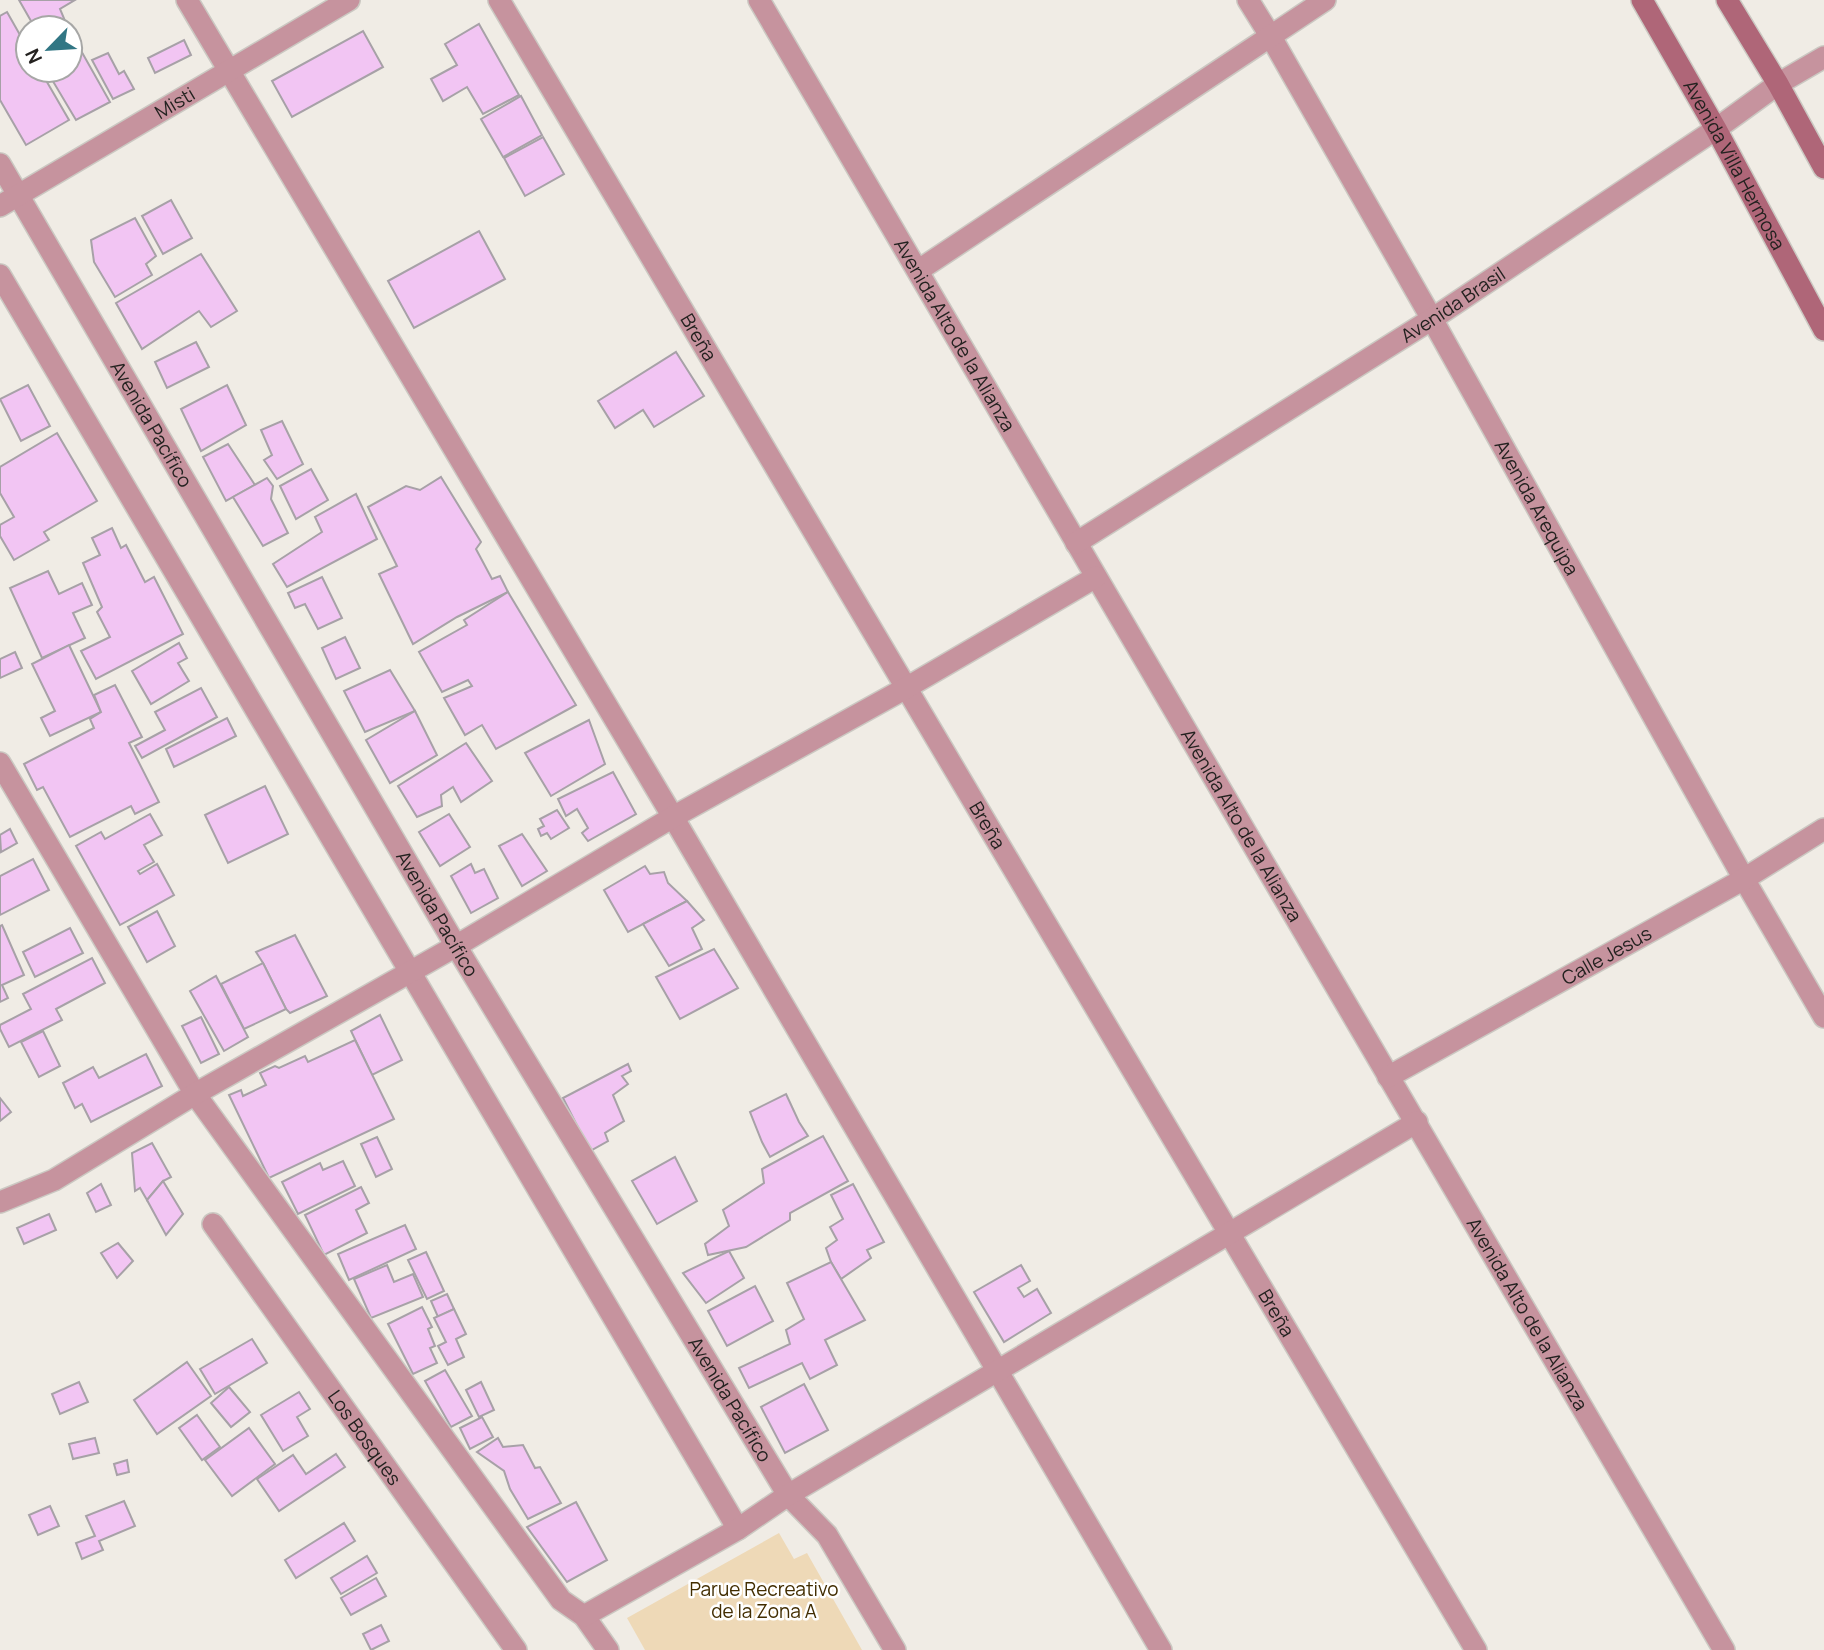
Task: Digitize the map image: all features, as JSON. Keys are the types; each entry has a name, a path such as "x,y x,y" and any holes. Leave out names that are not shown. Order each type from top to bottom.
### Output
{"street":[{"path":"187,0 673,817 1161,1650"},
{"name":"Misti","path":"9,201 349,0"},
{"name":"Breña","path":"499,0 1476,1650"},
{"name":"Avenida Alto de la Alianza","path":"759,0 1724,1650"},
{"name":"Avenida Arequipa","path":"1248,0 1432,319 1744,879 1824,1017"},
{"path":"919,270 1325,0"},
{"name":"Avenida Villa Hermosa","path":"1642,0 1716,129 1824,330"},
{"path":"1727,0 1778,84 1824,168"},
{"name":"Avenida Brasil","path":"1076,543 1432,319 1716,129 1778,84 1824,57"},
{"name":"Avenida Pacífico","path":"0,164 9,201 456,946 788,1495 827,1535 895,1650"},
{"path":"0,275 738,1528"},
{"path":"0,1202 54,1180 195,1094 456,946 673,817 906,688 1096,577"},
{"path":"0,762 195,1094 561,1600 584,1616 608,1650"},
{"name":"Calle Jesus","path":"1388,1077 1744,879 1824,829"},
{"path":"584,1616 738,1528 788,1495 1417,1122"},
{"name":"Los Bosques","path":"214,1224 516,1650"}],"green space":[{"name":"Parue Recreativo de la Zona A","path":"779,1533 794,1559 807,1553 862,1650 645,1650 627,1618"}],"building":[{"path":"19,0 75,0 60,9 62,14 27,14"},
{"path":"7,12 14,24 14,84 48,84 69,120 26,145 0,100 0,16"},
{"path":"479,24 519,95 483,114 467,87 443,101 431,79 457,65 445,44"},
{"path":"363,31 383,67 292,117 272,81"},
{"path":"184,40 191,55 155,73 148,58"},
{"path":"108,53 119,74 124,71 134,89 113,99 92,60"},
{"path":"84,56 110,102 76,120 55,84 84,84"},
{"path":"521,96 542,135 503,157 481,119"},
{"path":"543,137 564,174 525,196 504,158"},
{"path":"171,200 192,238 163,254 142,216"},
{"path":"135,218 156,256 146,264 152,275 115,297 94,262 91,240"},
{"path":"479,231 505,279 414,328 388,281"},
{"path":"201,254 237,311 211,327 199,311 142,349 116,303"},
{"path":"196,342 209,367 167,388 155,362"},
{"path":"676,352 704,396 654,427 643,410 615,428 598,401"},
{"path":"28,385 50,426 21,441 0,399"},
{"path":"227,385 246,425 201,451 181,409"},
{"path":"282,421 303,464 277,479 264,460 272,455 261,430"},
{"path":"57,433 97,501 44,532 49,540 14,560 0,536 0,525 14,517 0,493 0,467"},
{"path":"228,444 255,485 226,501 203,457"},
{"path":"311,469 328,500 296,519 280,486"},
{"path":"441,477 481,542 476,549 492,579 500,576 508,592 457,617 413,644 379,574 397,566 368,507 406,486 420,490"},
{"path":"267,478 273,486 271,499 288,533 263,546 233,497"},
{"path":"356,494 377,539 287,587 273,564 322,532 315,517"},
{"path":"112,528 121,548 126,545 145,582 154,577 183,634 96,679 81,651 110,637 97,612 102,607 83,563 100,555 92,538"},
{"path":"48,571 59,594 82,583 92,605 73,613 85,638 42,658 10,588"},
{"path":"322,577 342,618 318,629 305,604 295,608 288,593"},
{"path":"508,592 576,705 496,749 482,725 465,735 444,698 472,686 468,680 442,692 419,652 467,625 464,620"},
{"path":"345,637 360,668 336,679 322,648"},
{"path":"179,643 187,658 178,663 189,681 151,704 132,671"},
{"path":"69,645 101,712 50,736 41,718 55,711 32,664"},
{"path":"15,652 22,668 0,678 0,659"},
{"path":"390,670 415,711 365,732 344,691"},
{"path":"115,685 142,737 129,743 159,802 135,814 131,806 70,837 43,787 37,790 24,764 94,728 90,719 101,712 94,695"},
{"path":"201,688 217,717 142,758 135,746 165,730 155,712"},
{"path":"415,711 437,755 390,783 366,740"},
{"path":"227,718 236,736 174,767 166,749"},
{"path":"589,720 605,764 551,796 525,753"},
{"path":"466,743 492,781 461,802 453,787 441,795 442,806 417,817 398,786"},
{"path":"613,772 636,814 588,841 582,833 588,828 577,809 566,816 558,799"},
{"path":"265,786 288,834 228,863 205,815"},
{"path":"557,810 569,828 551,839 547,833 541,836 538,829 544,826 540,819"},
{"path":"150,814 162,835 144,845 154,862 138,871 140,874 157,864 174,895 120,925 76,846 101,832 105,839"},
{"path":"449,814 470,847 440,866 419,832"},
{"path":"10,829 17,843 1,852 0,835"},
{"path":"522,834 547,871 522,886 499,846"},
{"path":"33,859 49,890 0,915 0,876"},
{"path":"471,864 475,873 484,869 498,898 471,913 451,876"},
{"path":"645,866 650,874 664,872 668,883 687,901 628,932 604,890"},
{"path":"687,901 704,920 692,928 702,949 669,966 643,924"},
{"path":"157,911 175,946 147,962 128,927"},
{"path":"2,925 24,975 2,985 8,998 0,1002 0,926"},
{"path":"70,928 83,953 35,977 23,952"},
{"path":"295,935 327,996 290,1013 256,952"},
{"path":"714,949 738,988 680,1019 656,977"},
{"path":"92,958 105,983 56,1009 62,1020 9,1047 0,1025 31,1009 23,994"},
{"path":"263,963 286,1009 244,1029 221,984"},
{"path":"216,976 248,1037 224,1051 190,991"},
{"path":"380,1015 402,1060 372,1075 351,1031"},
{"path":"201,1017 219,1054 201,1063 182,1026"},
{"path":"43,1031 60,1066 39,1077 21,1042"},
{"path":"355,1040 394,1119 269,1178 229,1095 241,1090 243,1096 266,1085 260,1073 275,1066 279,1068 305,1056 308,1062"},
{"path":"146,1054 162,1086 91,1122 82,1104 75,1108 63,1083 93,1067 99,1078"},
{"path":"628,1064 631,1071 622,1076 628,1084 613,1095 624,1121 605,1133 608,1141 590,1151 563,1098"},
{"path":"786,1094 808,1136 770,1157 750,1112"},
{"path":"0,1098 11,1112 0,1121"},
{"path":"823,1136 848,1181 790,1213 790,1220 746,1247 708,1255 705,1244 729,1226 723,1210 764,1183 762,1169"},
{"path":"377,1137 392,1169 376,1177 361,1144"},
{"path":"152,1143 171,1177 163,1181 147,1200 140,1188 135,1191 132,1153"},
{"path":"675,1157 697,1201 657,1224 632,1181"},
{"path":"343,1161 355,1186 298,1214 282,1182 320,1163 323,1170"},
{"path":"163,1181 183,1214 166,1235 147,1200"},
{"path":"101,1184 111,1205 96,1212 87,1193"},
{"path":"853,1184 884,1242 867,1250 871,1258 841,1279 826,1248 837,1240 830,1227 843,1219 831,1195"},
{"path":"361,1187 369,1203 356,1210 367,1233 324,1255 305,1215"},
{"path":"49,1214 56,1230 24,1244 17,1228"},
{"path":"405,1225 416,1249 349,1280 338,1254"},
{"path":"118,1243 133,1261 117,1278 101,1253"},
{"path":"729,1251 744,1278 706,1303 683,1273"},
{"path":"426,1252 444,1291 427,1299 408,1260"},
{"path":"831,1262 865,1320 825,1340 837,1365 810,1379 802,1363 749,1388 739,1368 790,1344 786,1330 804,1319 787,1283"},
{"path":"387,1265 394,1282 413,1274 423,1297 371,1318 354,1279"},
{"path":"1021,1265 1030,1281 1018,1288 1024,1297 1037,1289 1051,1313 1004,1342 974,1292"},
{"path":"755,1286 773,1321 727,1346 708,1311"},
{"path":"447,1294 454,1309 438,1317 431,1301"},
{"path":"422,1307 432,1327 428,1329 435,1346 430,1348 437,1363 413,1374 388,1324"},
{"path":"454,1309 466,1334 456,1339 464,1357 448,1365 438,1346 446,1342 434,1318"},
{"path":"252,1339 267,1363 215,1394 200,1369"},
{"path":"187,1362 211,1396 157,1434 134,1400"},
{"path":"445,1370 472,1416 451,1427 425,1381"},
{"path":"79,1382 88,1402 60,1414 52,1394"},
{"path":"481,1382 494,1410 479,1417 466,1390"},
{"path":"804,1384 828,1430 785,1453 761,1407"},
{"path":"229,1387 250,1412 231,1427 211,1403"},
{"path":"299,1392 310,1409 297,1417 308,1436 283,1451 261,1415"},
{"path":"197,1415 220,1447 202,1460 179,1428"},
{"path":"482,1417 493,1437 470,1449 460,1428"},
{"path":"249,1428 275,1464 232,1496 205,1460"},
{"path":"95,1438 99,1453 73,1459 69,1444"},
{"path":"498,1438 503,1447 523,1445 535,1468 540,1467 561,1503 528,1519 510,1489 504,1471 477,1452"},
{"path":"336,1454 345,1467 279,1511 257,1479 293,1455 306,1474"},
{"path":"127,1460 129,1472 117,1475 114,1464"},
{"path":"124,1501 135,1526 99,1541 103,1550 82,1559 76,1543 95,1536 86,1516"},
{"path":"576,1502 607,1560 567,1582 527,1527"},
{"path":"50,1506 59,1526 38,1535 29,1515"},
{"path":"344,1523 355,1541 296,1578 285,1560"},
{"path":"367,1556 377,1573 341,1594 331,1578"},
{"path":"376,1578 386,1596 351,1615 341,1598"},
{"path":"381,1625 389,1641 371,1650 363,1634"}]}
